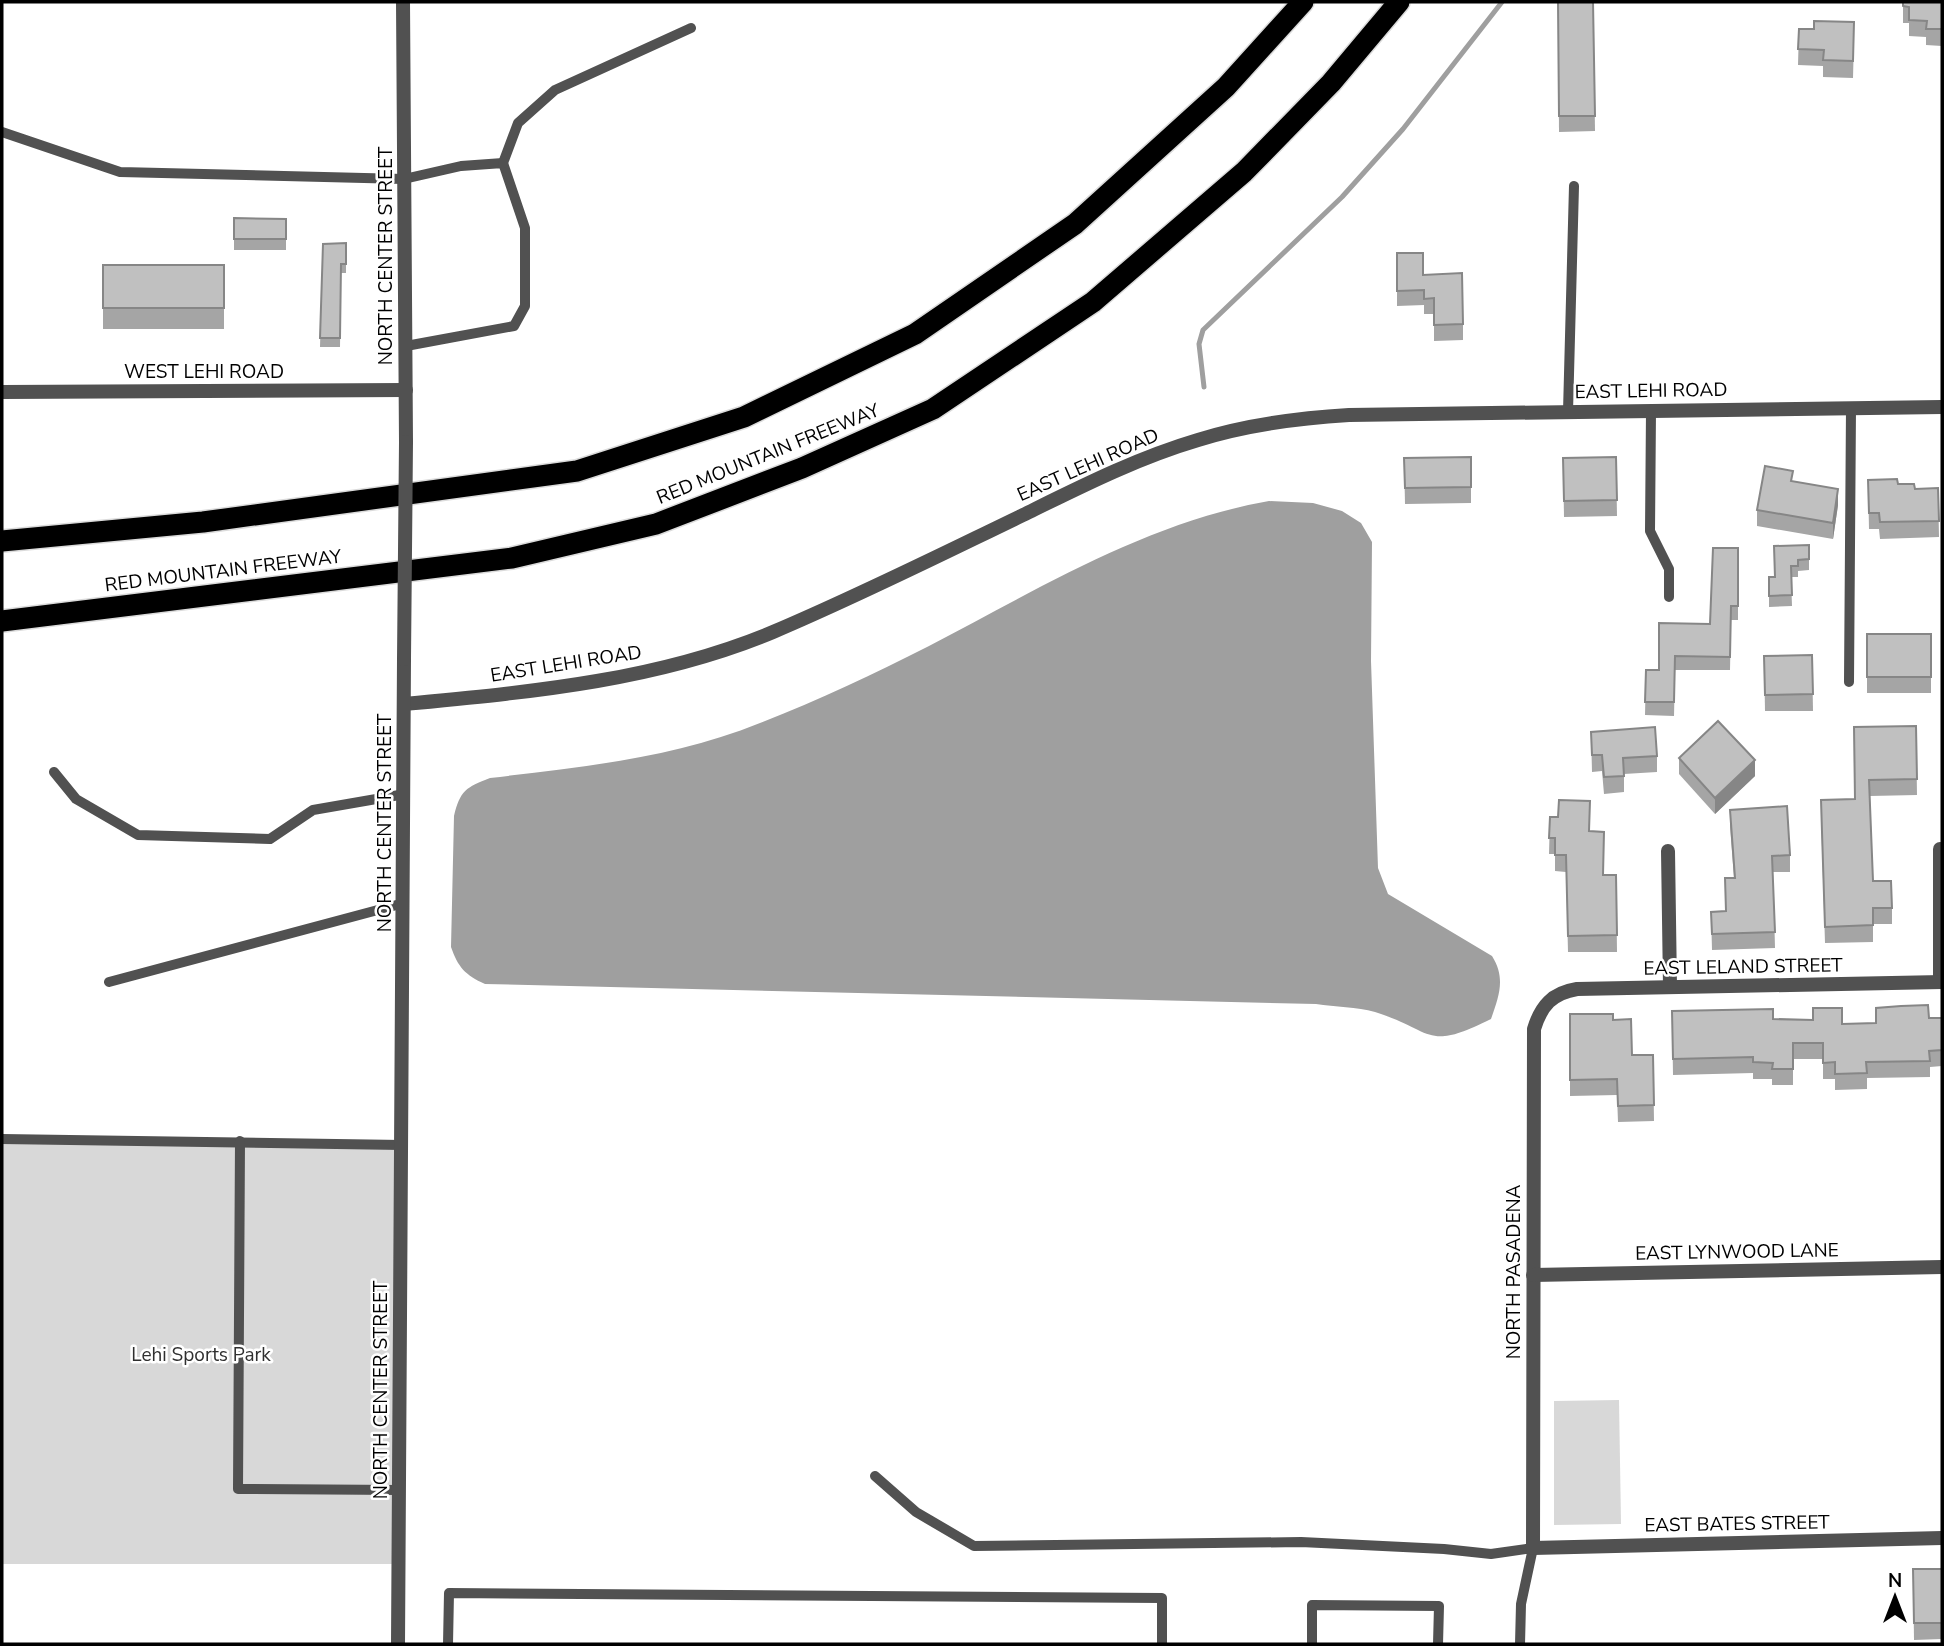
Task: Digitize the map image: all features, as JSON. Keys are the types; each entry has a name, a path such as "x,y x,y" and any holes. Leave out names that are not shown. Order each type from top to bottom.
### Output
{"highway":[{"path":"2,541 203,522 577,471 744,417 915,334 1075,224 1226,87 1303,2"},
{"name":"RED MOUNTAIN FREEWAY","path":"2,621 512,558 656,524 802,468 933,409 1093,302 1244,172 1331,83 1399,2"}],"street":[{"name":"NORTH CENTER STREET","path":"398,1644 405,794 406,346 403,2"},
{"name":"WEST LEHI ROAD","path":"2,392 406,390"},
{"name":"EAST LEHI ROAD","path":"405,704 551,689 613,679 675,665 728,649 876,585 1120,468 1200,439 1311,417 1942,407"},
{"path":"1940,849 1941,982"},
{"path":"1668,851 1670,987"},
{"name":"EAST LELAND STREET","path":"1548,1000 1563,991 1577,989 1941,982"},
{"name":"NORTH PASADENA","path":"1533,1548 1534,1029 1538,1014 1548,1000"},
{"name":"EAST LYNWOOD LANE","path":"1533,1275 1942,1267"},
{"name":"EAST BATES STREET","path":"1533,1548 1942,1538"}],"lane":[{"path":"406,346 514,326 525,306 525,229 503,163 518,123 555,90 691,28"},
{"path":"2,132 120,172 404,179 461,166 503,163"},
{"path":"1568,412 1574,186"},
{"path":"1849,682 1850,408"},
{"path":"1651,411 1650,531 1669,569 1669,597"},
{"path":"54,772 76,799 138,835 270,839 313,810 405,794"},
{"path":"108,982 404,904"},
{"path":"2,1139 402,1145"},
{"path":"240,1141 238,1489 400,1490"},
{"path":"875,1476 916,1512 974,1546 1300,1542 1491,1554 1533,1548 1521,1604 1520,1644"},
{"path":"448,1644 449,1594 463,1594 1162,1598 1162,1644"},
{"path":"1312,1644 1312,1605 1439,1606 1438,1644"}],"green space":[{"name":"Lehi Sports Park","path":"2,1139 402,1145 399,1564 2,1564"},
{"path":"1619,1400 1621,1524 1554,1525 1554,1401"}],"shaded area":[{"path":"1269,501 1313,503 1342,511 1361,523 1372,542 1371,661 1378,868 1388,894 1492,956 1500,980 1499,995 1491,1019 1453,1035 1441,1036 1431,1035 1375,1012 1316,1004 485,984 467,974 456,960 451,947 454,816 462,795 475,784 490,778 627,760 727,735 803,706 866,677 1094,560 1179,525 1223,511"}],"building":[{"path":"1558,2 1593,2 1595,116 1559,116"},
{"path":"1903,2 1942,2 1942,29 1926,29 1927,21 1909,20 1909,7 1903,6"},
{"path":"1814,21 1854,22 1853,61 1823,60 1824,50 1798,49 1799,29 1814,29"},
{"path":"234,218 286,219 286,239 234,239"},
{"path":"346,243 346,264 341,264 340,338 320,338 323,244"},
{"path":"1397,253 1423,253 1423,275 1462,273 1463,324 1434,325 1434,298 1424,299 1424,290 1397,291"},
{"path":"103,265 224,265 224,308 103,308"},
{"path":"1471,457 1471,487 1405,488 1404,458"},
{"path":"1616,457 1617,500 1564,501 1563,458"},
{"path":"1765,466 1793,471 1791,481 1838,489 1833,523 1757,510"},
{"path":"1897,479 1898,484 1914,484 1915,489 1938,488 1939,521 1880,522 1879,513 1869,513 1868,480"},
{"path":"1809,545 1809,559 1798,560 1798,566 1791,566 1792,595 1769,596 1769,577 1775,577 1774,546"},
{"path":"1713,548 1738,548 1738,606 1731,606 1730,657 1675,656 1674,702 1645,702 1646,670 1659,670 1659,623 1710,624"},
{"path":"1867,634 1931,634 1931,677 1867,677"},
{"path":"1812,655 1813,694 1765,695 1764,656"},
{"path":"1718,721 1755,760 1715,798 1679,758"},
{"path":"1916,726 1917,779 1869,780 1873,881 1891,881 1892,908 1873,908 1873,925 1825,927 1821,800 1855,799 1854,727"},
{"path":"1655,727 1657,756 1623,758 1624,776 1604,777 1602,755 1592,755 1591,732"},
{"path":"1559,800 1590,801 1589,831 1604,832 1603,875 1616,875 1617,935 1568,936 1566,855 1555,855 1555,838 1549,838 1550,817 1558,817"},
{"path":"1787,806 1790,855 1772,856 1775,932 1712,934 1711,912 1726,911 1725,878 1735,878 1730,810"},
{"path":"1928,1005 1929,1018 1942,1018 1942,1050 1929,1051 1930,1061 1866,1062 1867,1073 1835,1074 1835,1062 1823,1063 1823,1043 1793,1043 1793,1069 1772,1069 1773,1063 1753,1062 1753,1057 1673,1059 1672,1011 1773,1009 1773,1019 1813,1020 1813,1008 1842,1008 1842,1024 1876,1023 1876,1008"},
{"path":"1570,1014 1613,1014 1613,1020 1631,1019 1632,1055 1653,1055 1654,1105 1618,1106 1617,1079 1570,1080"},
{"path":"1913,1569 1942,1569 1942,1623 1914,1623"}],"waterway":[{"path":"1204,387 1199,344 1203,330 1342,197 1403,129 1502,2"}]}
